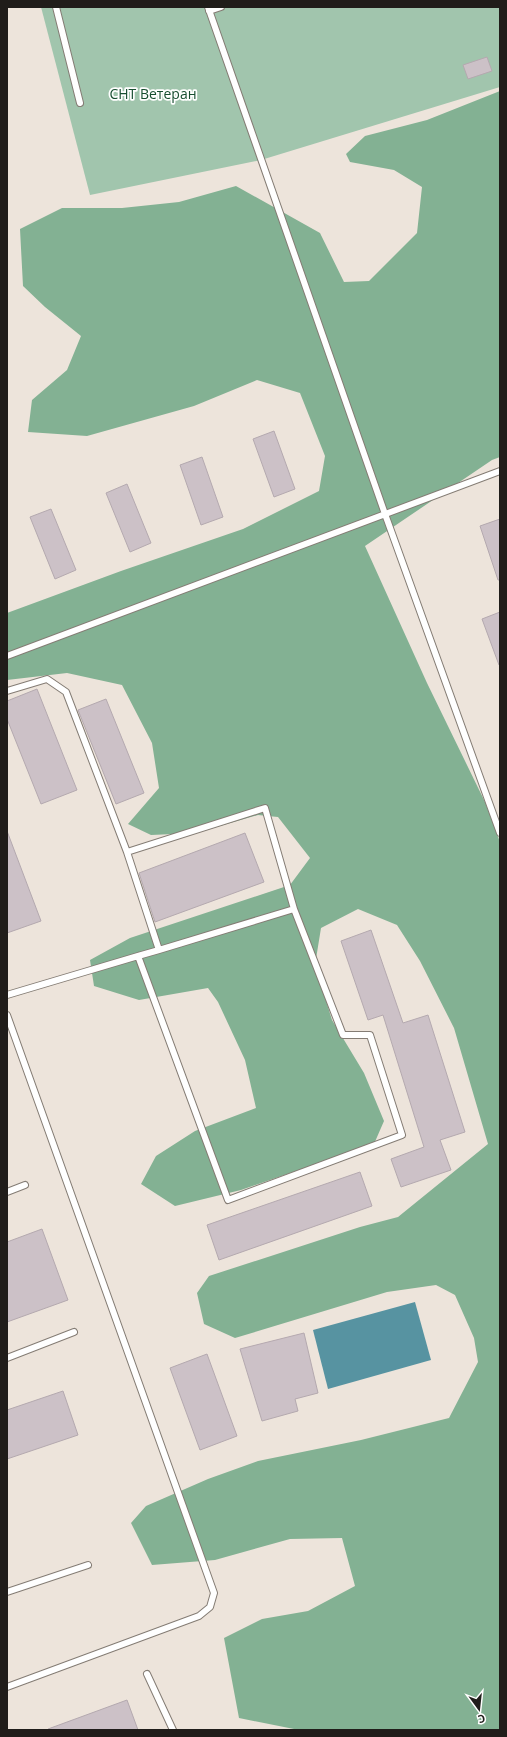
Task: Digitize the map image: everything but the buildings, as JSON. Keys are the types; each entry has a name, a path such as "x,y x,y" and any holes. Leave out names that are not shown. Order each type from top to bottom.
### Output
{"lane":[{"path":"56,7 80,103"},
{"path":"221,7 208,9 385,514 500,833"},
{"path":"7,656 500,471"},
{"path":"7,691 47,679 66,692 127,852 159,950"},
{"path":"127,852 265,808 294,909 343,1035 370,1035 402,1135 228,1200 138,956"},
{"path":"7,995 294,909"},
{"path":"7,1015 214,1593 210,1607 198,1616 7,1687"},
{"path":"7,1192 25,1185"},
{"path":"7,1358 74,1332"},
{"path":"7,1592 88,1565"},
{"path":"147,1674 173,1730"}],"green space":[{"name":"СНТ Ветеран","path":"41,7 500,7 500,87 261,160 90,195"},
{"path":"500,91 500,457 492,460 365,546 427,683 485,802 500,842 500,1730 299,1730 239,1718 224,1638 262,1619 308,1611 355,1586 342,1538 290,1539 215,1560 152,1565 131,1523 146,1506 208,1479 258,1461 361,1440 449,1418 478,1362 474,1338 455,1295 436,1285 387,1292 235,1338 204,1324 197,1293 209,1276 360,1227 398,1217 488,1144 454,1028 420,961 397,925 358,909 321,928 315,965 332,1020 364,1073 384,1121 374,1144 241,1190 175,1206 141,1184 156,1156 195,1131 256,1108 245,1060 218,1002 208,988 139,1000 94,986 90,960 130,938 290,885 310,858 278,817 258,815 196,833 151,835 128,824 159,788 152,743 122,685 67,673 7,680 7,613 121,571 243,529 319,491 325,456 300,393 257,380 194,406 87,436 28,432 32,400 67,370 81,336 45,307 23,286 20,229 62,208 122,208 179,202 236,186 320,233 344,282 369,281 417,233 422,187 394,170 350,162 346,154 365,136 427,120"}],"water":[{"path":"415,1302 431,1360 328,1389 313,1330"}]}
